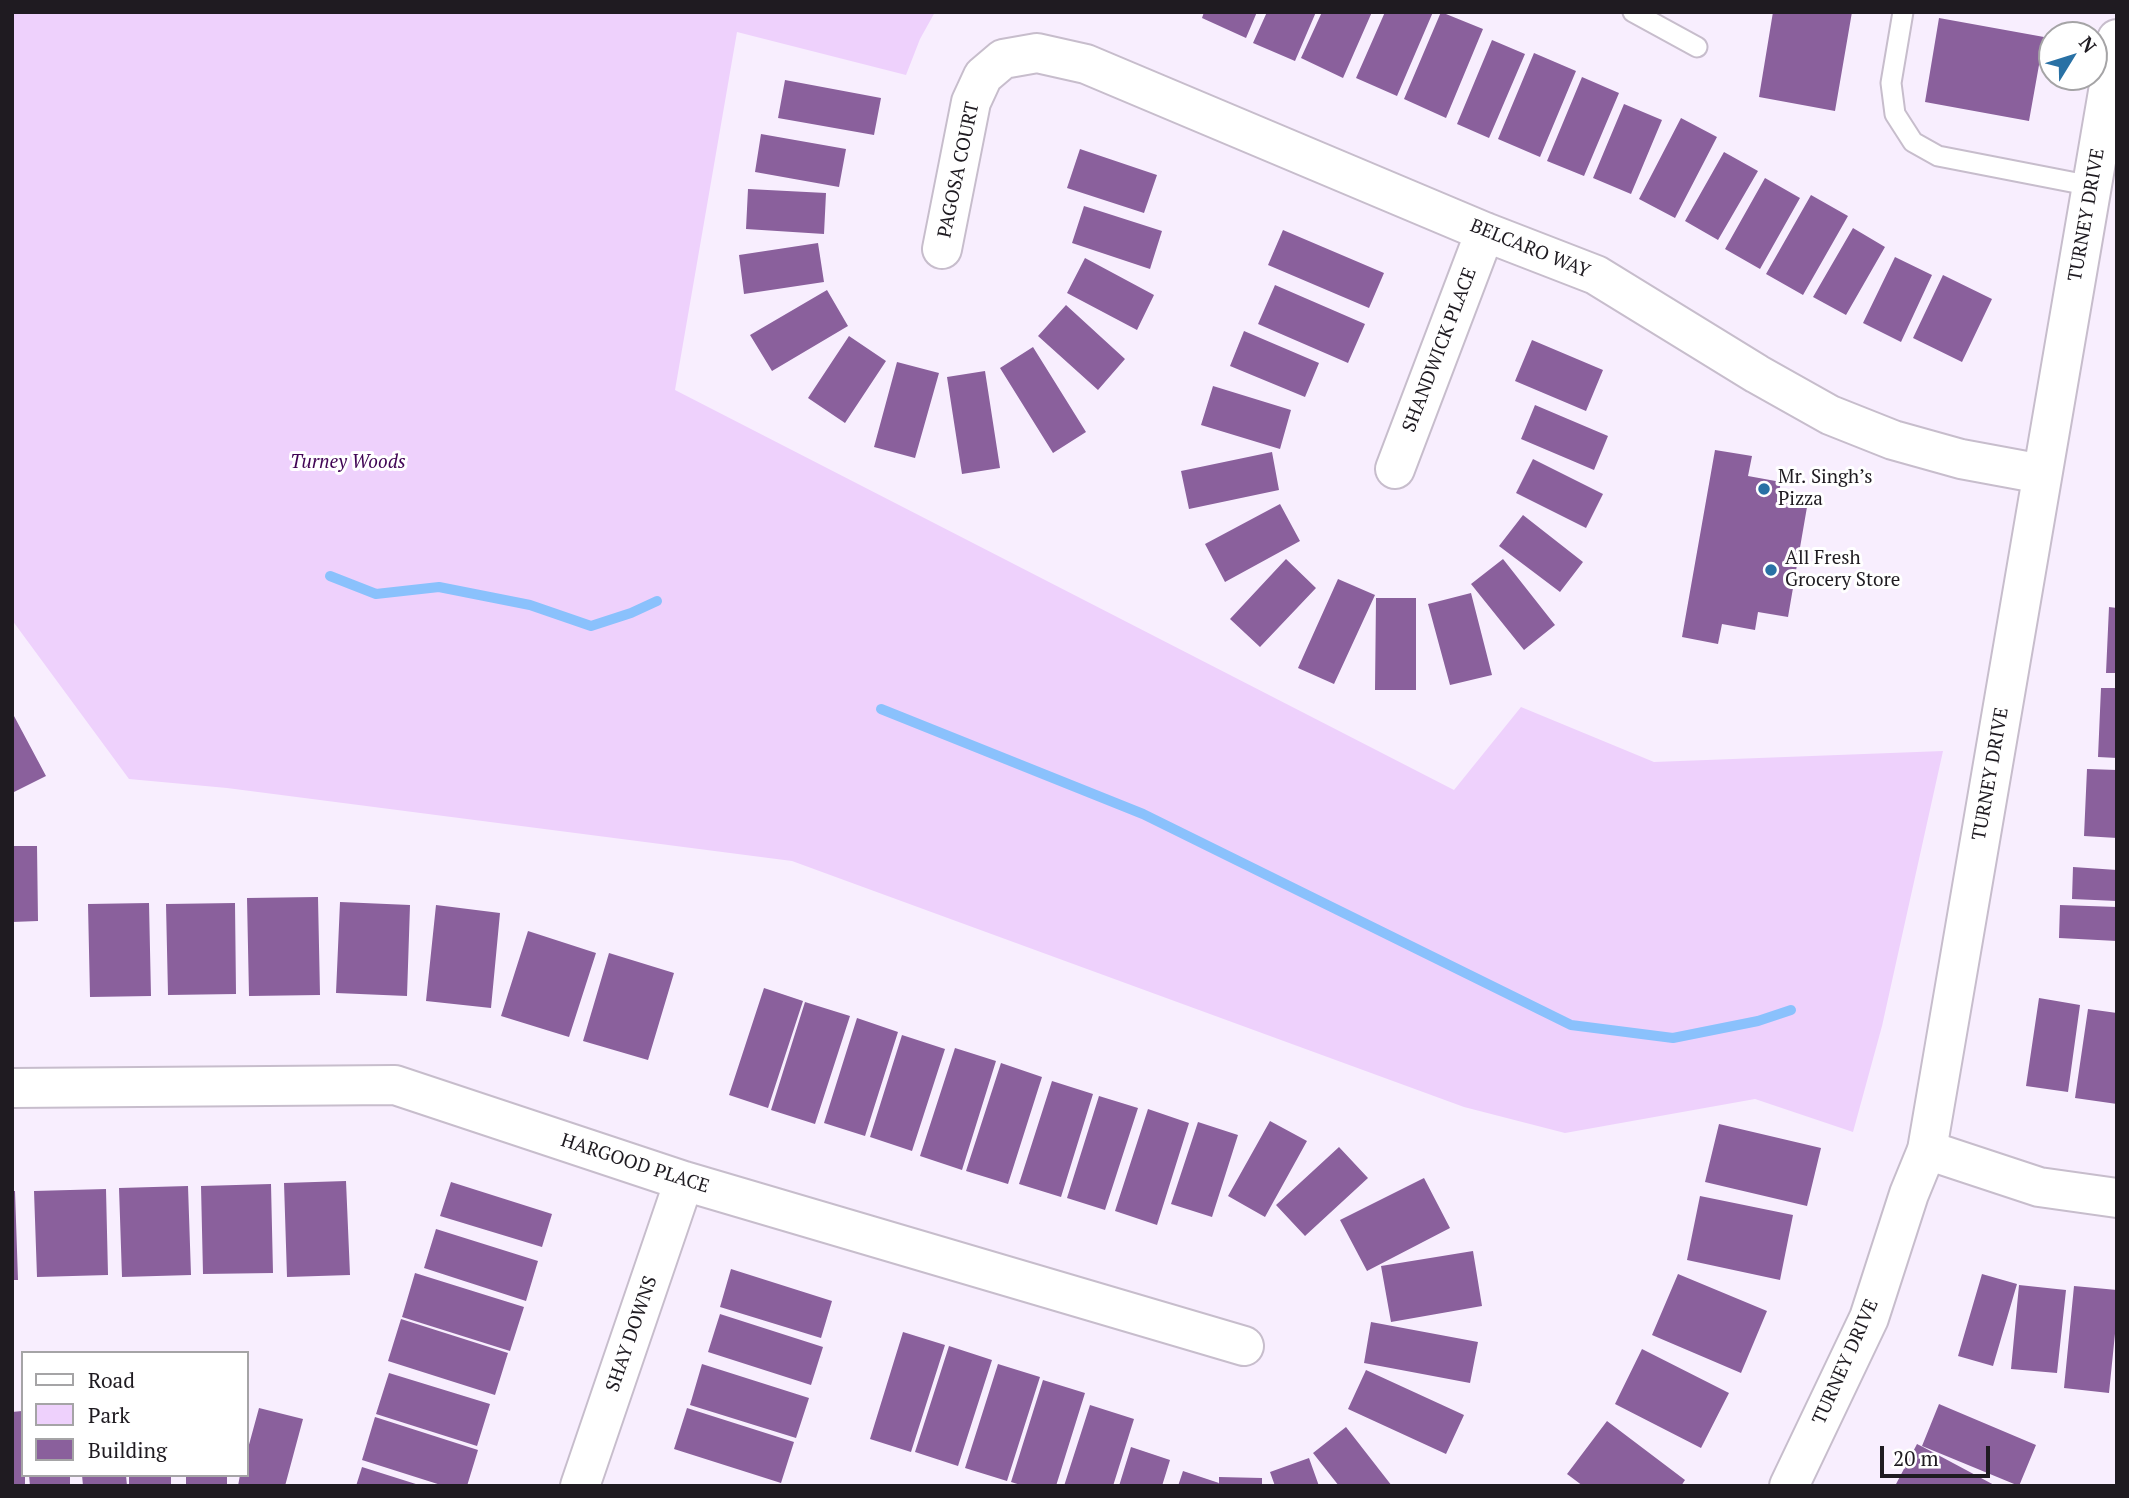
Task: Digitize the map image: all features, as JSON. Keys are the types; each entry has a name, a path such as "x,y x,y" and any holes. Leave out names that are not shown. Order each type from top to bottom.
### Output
{"street":[{"name":"TURNEY DRIVE","path":"1789,1486 1870,1318 1909,1194 1927,1150 2117,39"},
{"name":"BELCARO WAY","path":"1003,59 1037,53 1086,64 1485,232 1596,275 1757,374 1830,415 1905,443 1961,458 2042,474"},
{"name":"PAGOSA COURT","path":"942,249 971,102 982,76 1003,59"},
{"name":"SHANDWICK PLACE","path":"1395,469 1485,232"},
{"name":"HARGOOD PLACE","path":"12,1088 395,1085 684,1181 1244,1346"},
{"path":"1927,1150 2039,1187 2117,1198"},
{"name":"SHAY DOWNS","path":"580,1486 684,1181"}],"lane":[{"path":"1633,12 1696,47"},
{"path":"1903,12 1891,83 1895,114 1913,142 1938,156 2092,187"}],"green space":[{"name":"Turney Woods","path":"12,12 935,12 920,39 906,75 737,32 675,390 1454,790 1521,707 1654,762 1943,751 1882,1026 1853,1132 1755,1099 1565,1133 1464,1107 792,861 227,788 129,779 12,620"}],"building":[{"path":"1204,12 1257,12 1246,38 1202,18"},
{"path":"1267,12 1316,12 1295,61 1253,43"},
{"path":"1322,12 1372,12 1343,78 1301,58"},
{"path":"1385,12 1433,12 1397,96 1356,78"},
{"path":"1441,12 1483,29 1446,118 1404,99"},
{"path":"1773,12 1852,12 1835,111 1759,97"},
{"path":"1939,18 2038,36 2038,71 2029,121 1925,102"},
{"path":"1492,40 1525,54 1489,138 1457,124"},
{"path":"1534,53 1576,71 1540,157 1498,139"},
{"path":"1582,77 1619,93 1584,176 1547,161"},
{"path":"785,80 881,98 874,135 778,118"},
{"path":"1624,104 1662,120 1631,194 1593,178"},
{"path":"1681,118 1717,137 1675,218 1639,199"},
{"path":"761,134 846,149 839,187 755,172"},
{"path":"1080,149 1157,175 1144,213 1067,188"},
{"path":"1724,152 1758,171 1718,240 1685,221"},
{"path":"1765,178 1800,198 1760,269 1725,249"},
{"path":"748,189 826,193 824,234 746,229"},
{"path":"1811,195 1848,216 1803,295 1766,274"},
{"path":"1084,206 1162,231 1150,269 1072,243"},
{"path":"1853,228 1885,247 1846,315 1813,297"},
{"path":"1283,230 1384,273 1369,308 1268,265"},
{"path":"818,243 824,282 744,294 739,255"},
{"path":"1895,257 1932,275 1901,342 1863,323"},
{"path":"1085,258 1154,295 1137,330 1067,293"},
{"path":"1943,275 1992,299 1962,362 1913,338"},
{"path":"1275,285 1365,324 1348,363 1258,324"},
{"path":"827,290 848,326 772,371 750,335"},
{"path":"1066,305 1125,359 1098,390 1038,336"},
{"path":"1244,331 1319,363 1305,397 1230,366"},
{"path":"849,336 886,361 845,423 808,398"},
{"path":"1532,340 1603,370 1586,411 1515,381"},
{"path":"1033,347 1086,432 1053,453 1000,368"},
{"path":"897,362 939,373 915,458 874,447"},
{"path":"985,371 1000,468 962,474 947,377"},
{"path":"1213,386 1291,410 1280,449 1201,425"},
{"path":"1535,405 1608,436 1594,470 1521,439"},
{"path":"1715,450 1752,456 1748,476 1781,482 1777,501 1807,507 1788,617 1758,612 1755,630 1722,624 1718,644 1682,637"},
{"path":"1272,452 1279,490 1189,509 1181,471"},
{"path":"1533,459 1603,494 1586,528 1516,493"},
{"path":"1280,504 1300,541 1225,582 1205,544"},
{"path":"1523,515 1583,562 1560,592 1499,546"},
{"path":"1286,559 1316,588 1260,647 1230,619"},
{"path":"1503,559 1555,625 1524,650 1471,584"},
{"path":"1338,579 1375,595 1334,684 1298,668"},
{"path":"1471,593 1492,675 1450,685 1428,604"},
{"path":"1376,598 1416,598 1416,690 1375,690"},
{"path":"2109,607 2117,608 2117,673 2106,673"},
{"path":"2101,688 2117,688 2117,758 2098,757"},
{"path":"14,716 46,776 12,793 12,717"},
{"path":"2087,769 2117,770 2117,838 2084,836"},
{"path":"12,846 37,846 38,921 12,922"},
{"path":"2073,867 2117,870 2117,901 2072,899"},
{"path":"318,897 320,995 249,996 247,898"},
{"path":"340,902 410,905 407,996 336,993"},
{"path":"149,903 151,996 90,997 88,904"},
{"path":"235,903 236,994 168,995 166,904"},
{"path":"436,905 500,913 491,1008 426,1001"},
{"path":"2060,905 2117,907 2117,941 2059,938"},
{"path":"528,931 596,953 569,1037 501,1016"},
{"path":"609,953 674,973 648,1060 583,1041"},
{"path":"764,988 803,1001 768,1108 729,1095"},
{"path":"2039,998 2080,1005 2068,1092 2026,1086"},
{"path":"805,1002 850,1016 815,1124 771,1110"},
{"path":"2088,1009 2117,1013 2117,1104 2075,1098"},
{"path":"857,1018 898,1032 865,1136 824,1123"},
{"path":"902,1035 945,1049 912,1151 870,1137"},
{"path":"955,1048 996,1061 962,1170 920,1156"},
{"path":"1001,1063 1042,1077 1008,1184 966,1171"},
{"path":"1052,1081 1093,1094 1061,1197 1019,1184"},
{"path":"1099,1096 1138,1108 1105,1210 1067,1198"},
{"path":"1148,1109 1189,1123 1157,1225 1115,1211"},
{"path":"1270,1121 1307,1141 1265,1217 1228,1196"},
{"path":"1198,1122 1238,1135 1212,1217 1171,1204"},
{"path":"1719,1124 1821,1148 1807,1206 1705,1182"},
{"path":"1339,1147 1368,1178 1305,1236 1276,1205"},
{"path":"1424,1178 1450,1228 1367,1271 1340,1220"},
{"path":"346,1181 350,1275 287,1277 284,1183"},
{"path":"451,1182 552,1214 542,1247 440,1216"},
{"path":"271,1184 273,1273 203,1274 201,1186"},
{"path":"188,1186 191,1275 122,1277 119,1188"},
{"path":"106,1189 108,1275 37,1277 34,1191"},
{"path":"12,1191 15,1191 18,1280 12,1280"},
{"path":"1700,1196 1793,1215 1780,1280 1687,1260"},
{"path":"436,1229 538,1261 526,1301 424,1268"},
{"path":"1473,1251 1482,1306 1391,1322 1381,1266"},
{"path":"731,1269 832,1301 821,1338 720,1307"},
{"path":"415,1273 524,1307 510,1351 402,1317"},
{"path":"1678,1274 1767,1311 1741,1373 1652,1335"},
{"path":"1982,1274 2017,1284 1993,1366 1958,1356"},
{"path":"2019,1285 2066,1290 2057,1373 2011,1369"},
{"path":"2074,1286 2117,1290 2109,1393 2064,1388"},
{"path":"720,1314 823,1347 811,1385 708,1352"},
{"path":"401,1319 508,1353 495,1395 388,1361"},
{"path":"1371,1322 1478,1342 1470,1383 1364,1363"},
{"path":"903,1332 945,1345 911,1452 870,1439"},
{"path":"949,1346 992,1360 958,1466 915,1452"},
{"path":"1642,1349 1729,1393 1701,1448 1615,1404"},
{"path":"702,1364 809,1398 796,1438 690,1405"},
{"path":"998,1364 1040,1377 1007,1481 965,1468"},
{"path":"1366,1370 1464,1415 1446,1454 1348,1409"},
{"path":"389,1373 490,1404 477,1446 376,1414"},
{"path":"1043,1380 1085,1393 1056,1486 1024,1486 1011,1482"},
{"path":"1939,1404 2036,1445 2019,1486 1922,1446"},
{"path":"1090,1405 1134,1419 1113,1486 1064,1486"},
{"path":"259,1408 303,1419 285,1486 238,1486 240,1477 248,1477 248,1448"},
{"path":"687,1408 794,1442 781,1483 674,1449"},
{"path":"21,1411 21,1477 25,1477 25,1486 12,1486 12,1412"},
{"path":"375,1417 478,1450 467,1486 444,1486 362,1460"},
{"path":"1607,1421 1685,1480 1681,1486 1583,1486 1567,1474"},
{"path":"1346,1427 1392,1486 1339,1486 1313,1453"},
{"path":"1917,1444 1923,1447 1996,1486 1895,1486"},
{"path":"1131,1447 1170,1460 1162,1486 1119,1486"},
{"path":"1309,1458 1319,1486 1275,1486 1270,1472"},
{"path":"362,1467 419,1485 419,1486 356,1486"},
{"path":"1183,1471 1219,1483 1218,1486 1178,1486"},
{"path":"29,1477 70,1477 70,1486 30,1486"},
{"path":"82,1477 126,1477 127,1486 83,1486"},
{"path":"129,1477 171,1477 171,1486 129,1486"},
{"path":"186,1477 227,1477 227,1486 186,1486"},
{"path":"1219,1477 1262,1478 1262,1486 1219,1486"}],"waterway":[{"path":"330,576 376,594 439,587 530,605 591,626 657,601"},
{"path":"881,709 1143,814 1571,1025 1673,1038 1758,1021 1791,1010"}],"place":[{"name":"Mr. Singh’s Pizza","path":"1764,489"},
{"name":"All Fresh Grocery Store","path":"1771,570"}]}
